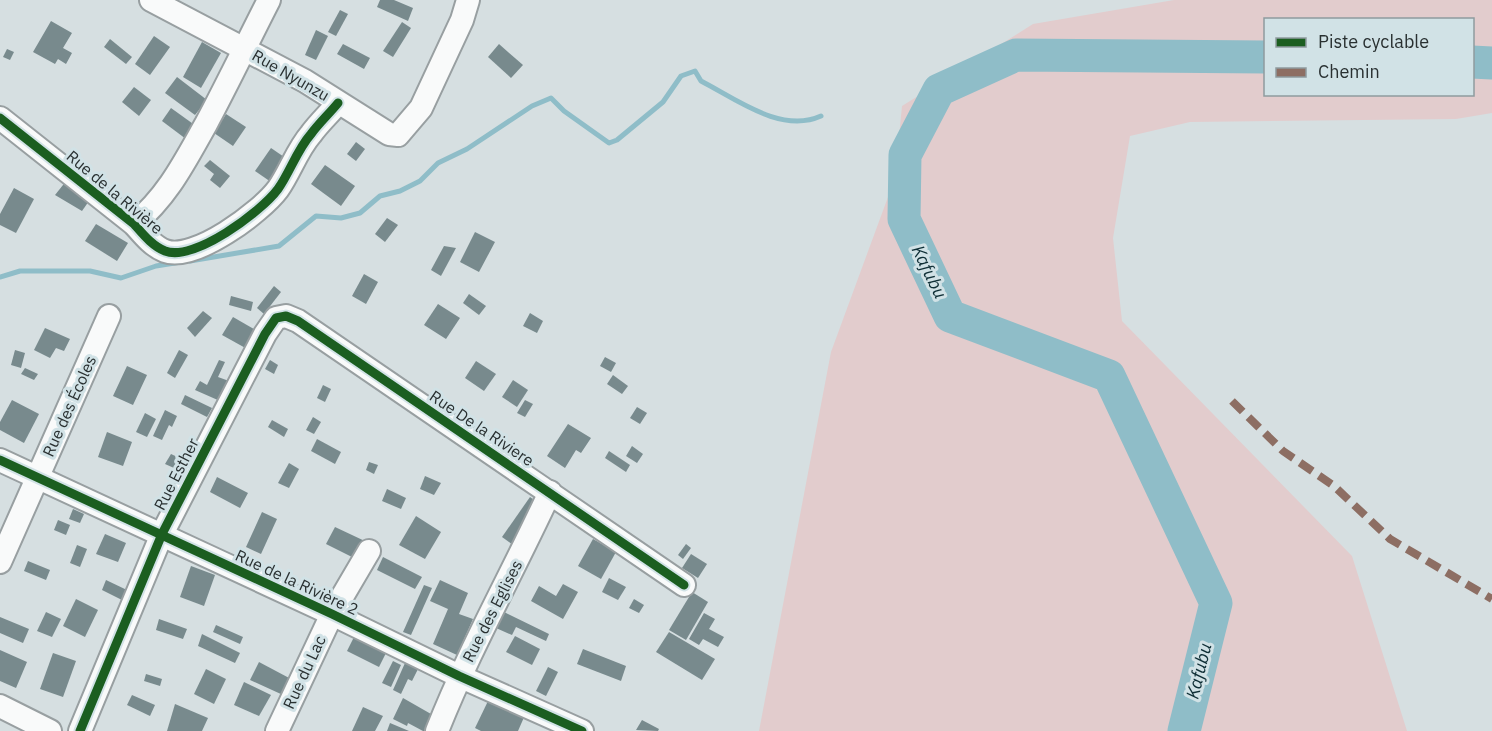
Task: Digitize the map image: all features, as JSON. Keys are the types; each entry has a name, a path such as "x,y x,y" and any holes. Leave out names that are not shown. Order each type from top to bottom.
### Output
{"street":[{"name":"Rue Nyunzu","path":"151,0 305,81 389,134 398,135 421,108 462,20 468,0"},
{"path":"134,224 154,207 175,180 269,0"},
{"name":"Rue de la Rivière","path":"0,118 134,224 153,243 165,251 177,253 200,249 231,228 277,191 312,132 338,103"},
{"name":"Rue des Écoles","path":"0,562 109,315"},
{"name":"Rue De la Riviere","path":"264,334 276,318 286,316 298,321 684,585"},
{"name":"Rue Esther","path":"80,731 162,534 264,334"},
{"name":"Rue de la Rivière 2","path":"0,460 162,534 459,676 582,731"},
{"name":"Rue des Eglises","path":"437,731 459,676 503,592 550,492"},
{"name":"Rue du Lac","path":"277,731 332,614 369,552"},
{"path":"0,706 50,731"}],"shaded area":[{"path":"1174,0 1492,0 1492,113 1456,119 1190,122 1130,136 1113,238 1122,321 1352,556 1407,731 759,731 831,352 895,178 902,106 1033,24"}],"building":[{"path":"380,0 394,0 413,8 408,21 377,7"},
{"path":"340,10 348,14 336,36 328,32"},
{"path":"51,21 72,33 63,48 72,53 66,64 58,59 55,64 33,52"},
{"path":"402,22 411,28 393,57 383,51"},
{"path":"316,30 328,36 316,60 305,55"},
{"path":"154,36 170,47 150,75 135,64"},
{"path":"110,39 132,57 126,64 104,47"},
{"path":"202,42 221,53 201,88 183,77"},
{"path":"343,44 370,58 364,69 337,54"},
{"path":"499,44 523,65 511,78 488,57"},
{"path":"7,49 14,52 10,60 3,57"},
{"path":"177,77 207,100 195,115 165,93"},
{"path":"134,87 151,100 139,116 122,102"},
{"path":"171,108 196,126 186,139 162,121"},
{"path":"226,114 246,127 233,146 214,133"},
{"path":"356,142 365,149 356,161 347,154"},
{"path":"271,148 287,159 271,182 255,171"},
{"path":"210,160 230,176 220,188 210,180 214,174 204,166"},
{"path":"325,165 355,186 341,206 311,184"},
{"path":"67,180 89,201 82,211 55,195"},
{"path":"14,188 34,199 16,233 0,225 0,214"},
{"path":"387,218 398,225 385,242 375,234"},
{"path":"96,224 128,243 117,261 85,241"},
{"path":"475,232 495,242 479,272 460,262"},
{"path":"444,246 456,248 441,276 431,270"},
{"path":"364,274 378,282 366,304 352,296"},
{"path":"274,286 281,292 264,314 257,308"},
{"path":"469,294 486,306 479,315 463,303"},
{"path":"231,296 253,302 251,311 229,305"},
{"path":"438,304 460,318 446,339 424,325"},
{"path":"203,311 212,318 195,337 187,328"},
{"path":"530,313 543,321 537,333 523,326"},
{"path":"233,317 259,332 249,350 222,335"},
{"path":"45,328 70,339 64,351 56,348 50,358 34,350"},
{"path":"15,350 25,353 21,368 11,365"},
{"path":"179,350 188,355 175,378 167,373"},
{"path":"605,357 616,363 611,372 600,366"},
{"path":"219,360 225,362 218,377 229,381 220,401 195,390 200,381 207,385"},
{"path":"270,360 278,365 274,374 265,369"},
{"path":"476,361 496,374 484,391 465,378"},
{"path":"127,366 147,375 133,405 113,396"},
{"path":"25,368 38,374 34,380 21,374"},
{"path":"613,375 628,386 622,394 607,384"},
{"path":"513,380 528,390 517,407 502,397"},
{"path":"323,385 331,389 325,402 317,398"},
{"path":"185,395 212,408 207,417 181,404"},
{"path":"12,400 39,414 24,443 0,430 0,422"},
{"path":"525,400 533,404 525,417 517,413"},
{"path":"637,407 647,413 640,424 630,418"},
{"path":"165,410 177,416 172,427 169,425 162,440 153,436"},
{"path":"145,413 156,419 147,437 136,432"},
{"path":"313,417 321,422 314,434 306,430"},
{"path":"272,420 288,429 284,437 268,427"},
{"path":"568,424 591,438 581,453 576,450 565,468 547,456"},
{"path":"107,432 132,442 123,466 98,457"},
{"path":"317,439 341,452 335,464 311,451"},
{"path":"632,446 643,454 637,463 626,456"},
{"path":"609,451 630,465 626,472 605,458"},
{"path":"171,454 188,462 183,472 165,464"},
{"path":"369,462 378,465 374,474 366,470"},
{"path":"289,463 299,469 289,488 278,483"},
{"path":"425,476 441,483 434,495 420,489"},
{"path":"217,477 248,493 240,508 210,492"},
{"path":"387,489 406,498 401,509 382,501"},
{"path":"530,497 541,505 513,545 502,537"},
{"path":"73,509 84,514 80,523 69,519"},
{"path":"262,512 277,519 261,554 246,547"},
{"path":"416,516 441,532 425,559 399,545"},
{"path":"58,520 70,525 66,535 54,530"},
{"path":"335,527 369,543 360,561 326,544"},
{"path":"105,534 126,543 118,562 96,554"},
{"path":"593,539 616,552 601,579 578,566"},
{"path":"686,544 691,548 683,559 678,555"},
{"path":"77,545 87,549 80,567 70,563"},
{"path":"691,554 707,564 698,578 682,568"},
{"path":"383,557 422,577 415,589 377,570"},
{"path":"28,561 50,570 46,580 24,571"},
{"path":"191,566 215,575 204,606 180,597"},
{"path":"609,578 626,587 618,600 602,592"},
{"path":"106,580 129,591 124,601 102,590"},
{"path":"440,580 468,593 459,614 473,619 457,655 433,644 448,609 430,601"},
{"path":"563,584 578,592 563,619 531,601 539,586 556,596"},
{"path":"424,585 432,588 411,635 403,632"},
{"path":"692,592 708,602 686,640 669,630"},
{"path":"76,599 98,610 85,637 63,626"},
{"path":"634,599 644,605 639,613 629,608"},
{"path":"46,612 61,619 52,637 37,631"},
{"path":"504,612 549,634 546,641 516,627 512,635 496,628"},
{"path":"704,613 715,619 709,629 724,637 718,647 703,639 699,645 689,639"},
{"path":"0,617 29,629 23,643 0,633"},
{"path":"159,619 187,629 183,639 156,630"},
{"path":"216,625 243,637 240,644 213,632"},
{"path":"669,632 715,659 702,680 656,652"},
{"path":"202,634 240,653 235,663 198,646"},
{"path":"355,635 387,651 379,667 347,651"},
{"path":"515,636 540,649 532,665 506,652"},
{"path":"583,649 626,666 621,681 577,664"},
{"path":"0,650 27,662 16,688 0,681"},
{"path":"53,653 76,661 63,697 40,689"},
{"path":"393,661 401,665 391,687 382,683"},
{"path":"259,662 291,679 283,695 250,680"},
{"path":"405,663 418,669 412,681 408,679 401,694 393,690"},
{"path":"548,667 558,672 546,696 536,691"},
{"path":"206,669 226,679 214,704 194,694"},
{"path":"146,674 162,679 160,686 144,681"},
{"path":"244,682 271,695 259,716 234,705"},
{"path":"132,695 155,705 150,716 127,705"},
{"path":"403,698 438,718 431,731 423,731 408,723 407,726 393,719"},
{"path":"489,699 525,715 518,731 481,731 475,728"},
{"path":"175,704 208,718 202,731 167,731"},
{"path":"363,707 383,716 375,731 352,731"},
{"path":"642,720 659,729 658,731 636,730"},
{"path":"390,723 409,731 387,731"}],"waterway":[{"name":"Kafubu","path":"1184,731 1216,603 1109,376 950,316 904,219 905,155 939,90 1016,55 1264,57"},
{"name":"Kafubu","path":"1474,62 1492,63"},
{"path":"190,261 279,246 316,216 341,218 360,213 380,196 400,191 420,181 438,163 467,149 532,106 551,98 564,111 609,143 617,140 663,102 681,76 695,71 701,81 744,105 775,118 790,121 821,116"},
{"path":"0,277 20,271 90,271 121,278 156,266 181,262"}],"marked path":[{"path":"1232,401 1283,451 1334,486 1390,539 1492,599"}],"cycle path":[{"path":"0,118 134,224 156,246 165,251 177,252 192,249 226,233 269,199 278,189 306,140 338,103"},
{"path":"80,731 162,534 265,334 276,318 286,316 298,321 684,585"},
{"path":"0,460 332,614 459,676 582,731"}]}
